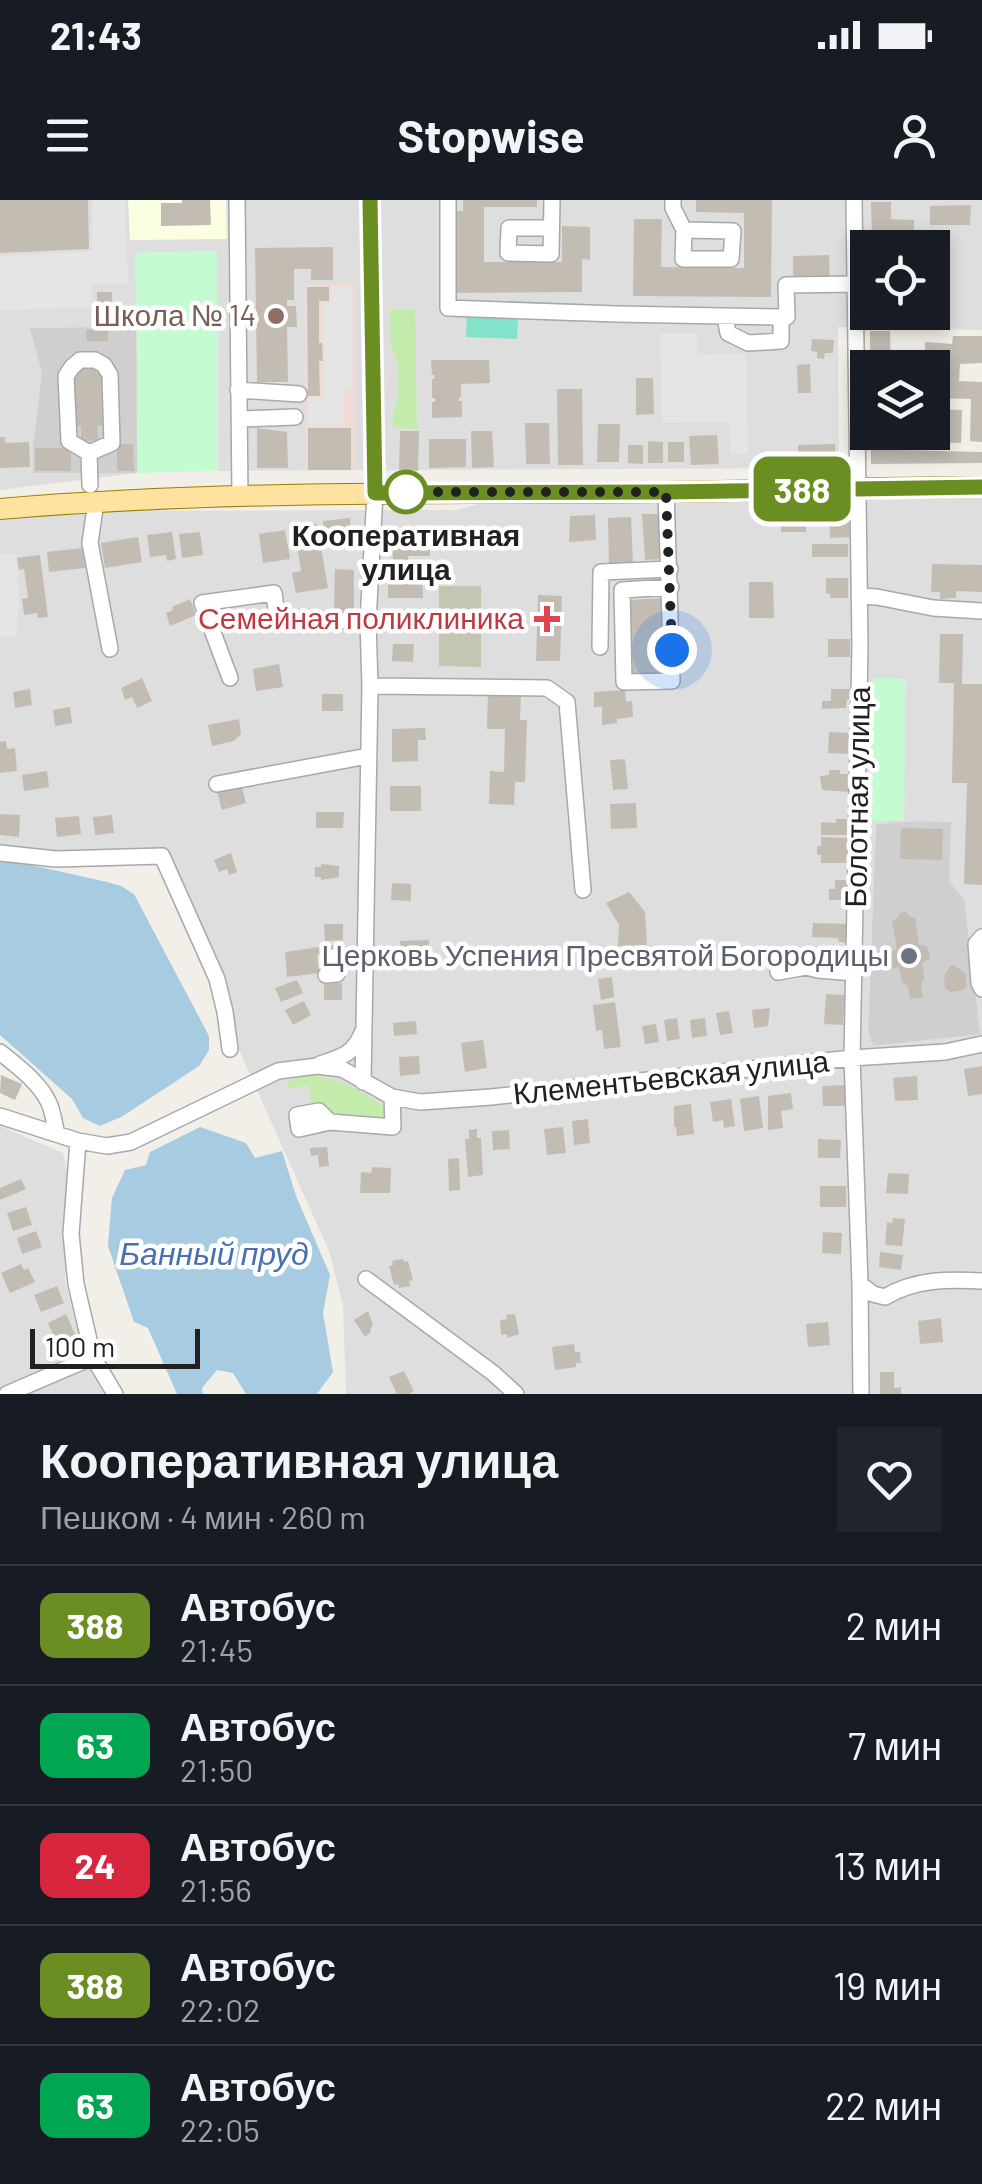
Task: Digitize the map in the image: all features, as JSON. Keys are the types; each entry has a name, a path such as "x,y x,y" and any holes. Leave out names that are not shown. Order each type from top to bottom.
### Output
{"main road":[{"path":"0,509 93,493 240,498 982,486"}],"street":[{"path":"236,200 240,498"},
{"path":"363,1082 368,622 375,493 370,200"},
{"path":"448,200 448,308 780,317 787,316 786,285 850,284"},
{"path":"551,228 552,200"},
{"path":"673,200 672,208 684,230"},
{"name":"Болотная улица","path":"854,200 854,230"},
{"path":"725,317 728,333 748,342 781,341 780,317"},
{"name":"Болотная улица","path":"856,330 858,596 852,1058 861,1394"},
{"path":"80,360 95,360 110,375 112,442 89,453 68,441 66,376 80,360"},
{"path":"238,404 300,394"},
{"path":"238,404 295,417"},
{"path":"89,453 93,493 90,543 110,649"},
{"path":"666,492 670,568 672,681 624,682 622,590 670,587"},
{"path":"600,647 600,572 670,568"},
{"path":"230,678 202,603 274,594 277,617 368,622"},
{"path":"858,596 982,611"},
{"path":"370,686 547,688 567,702 583,890"},
{"path":"216,784 368,756"},
{"path":"0,853 56,860 162,856 206,952 225,1012 230,1049"},
{"path":"982,937 976,944 982,989"},
{"path":"326,975 337,974 336,956 365,955"},
{"path":"778,972 806,967 854,973"},
{"path":"0,1116 78,1141 107,1146 131,1142 278,1072 317,1066 344,1056 356,1047 364,1026"},
{"name":"Клементьевская улица","path":"317,1066 342,1069 392,1097 420,1102 945,1052 982,1044"},
{"path":"0,1052 44,1093 51,1105 57,1134"},
{"path":"330,1122 393,1128 392,1097"},
{"path":"78,1141 72,1259 93,1357 114,1394"},
{"path":"366,1278 516,1394"},
{"path":"860,1284 874,1294 886,1296 904,1286 948,1279 982,1281"},
{"path":"7,1394 93,1357"}],"shaded area":[{"path":"0,200 982,200 982,330 950,329 950,230 850,230 850,327 838,327 839,468 218,471 217,251 135,253 137,473 0,490"},
{"path":"92,200 125,200 128,284 92,284 91,307 0,310 0,256 92,251"},
{"path":"128,200 226,200 227,239 130,240"},
{"path":"354,284 355,470 306,470 305,285"},
{"path":"331,287 351,287 351,390 343,390 343,426 308,426 308,397 324,397 324,303 331,303"},
{"path":"136,327 137,473 33,473 42,373 30,328"},
{"path":"660,334 697,334 698,355 746,354 748,454 731,454 729,422 662,423"},
{"path":"982,497 982,1394 346,1394 343,1305 329,1251 239,1050 162,856 56,859 0,847 0,517 119,511 456,510 483,503","holes":["950,822 949,882 980,1033 873,1046 868,1032 876,824"]},
{"path":"16,554 17,636 0,637 0,555"},
{"path":"439,586 481,586 481,667 439,666"},
{"path":"951,822 949,882 964,899 980,1034 873,1046 868,1032 876,824"},
{"path":"0,1126 63,1153 67,1170 65,1281 87,1364 104,1394 0,1394"}],"green space":[{"path":"217,251 218,471 137,473 135,253"},
{"path":"390,310 415,310 417,429 393,428 398,364 391,345"},
{"path":"467,313 518,315 517,339 466,337"},
{"path":"873,678 906,679 904,820 871,821"},
{"path":"313,1075 344,1083 370,1097 388,1110 388,1125 332,1120 313,1108 308,1085 289,1089 287,1081"}],"water":[{"path":"0,858 107,882 134,894 209,1036 209,1050 199,1066 123,1116 100,1126 83,1118 72,1099 0,1035"},
{"name":"Банный пруд","path":"200,1127 246,1143 255,1158 282,1151 296,1196 330,1275 323,1313 333,1372 317,1394 246,1394 233,1373 217,1370 202,1388 203,1394 177,1394 148,1328 134,1322 108,1246 112,1198 125,1170 146,1165 150,1152"}],"building":[{"path":"0,200 88,200 89,249 0,253"},
{"path":"210,200 211,225 161,226 161,203"},
{"path":"463,200 537,200 537,207 484,207 484,262 562,262 562,226 590,227 590,260 582,259 582,292 452,293 451,211 463,211"},
{"path":"696,200 772,200 771,297 633,296 634,219 662,219 661,267 744,268 744,213 696,212"},
{"path":"871,202 891,202 891,219 914,220 914,230 872,230"},
{"path":"971,205 970,225 930,225 930,206"},
{"name":"Школа № 14","path":"333,247 333,280 311,280 311,269 294,269 294,300 287,300 287,306 296,306 297,327 287,327 288,382 257,382 255,248"},
{"path":"829,255 830,289 793,279 793,256"},
{"path":"307,287 329,287 329,301 319,301 323,361 319,361 320,396 308,396"},
{"path":"97,292 112,292 112,315 97,316"},
{"path":"108,329 108,341 87,341 86,330"},
{"path":"870,331 890,331 891,350 870,350"},
{"path":"953,336 982,336 982,363 960,364 959,381 982,382 982,442 970,441 971,399 950,398 950,350 925,350 925,342 952,344"},
{"path":"812,339 834,340 833,353 825,353 824,359 817,358 817,352 811,351"},
{"path":"431,360 489,360 490,383 461,384 462,417 432,418 435,379"},
{"path":"810,364 811,393 798,393 797,365"},
{"path":"92,365 102,374 106,425 97,426 98,440 81,441 81,426 73,427 74,375 82,366"},
{"path":"636,378 653,378 654,414 636,415"},
{"path":"557,389 582,389 583,465 558,465"},
{"path":"950,410 962,410 961,443 950,443"},
{"path":"525,423 549,423 550,464 526,464"},
{"path":"598,424 620,424 619,462 597,462"},
{"path":"257,428 287,432 288,468 257,468"},
{"path":"308,428 351,428 351,470 308,470"},
{"path":"400,431 419,431 418,471 399,470"},
{"path":"471,431 492,431 494,467 472,468"},
{"path":"717,435 719,464 691,465 689,436"},
{"path":"0,437 5,437 5,443 29,442 30,467 0,468"},
{"path":"429,439 466,439 466,467 429,468"},
{"path":"648,441 663,442 663,463 648,463"},
{"path":"668,442 684,442 684,462 668,462"},
{"path":"117,444 133,444 134,471 117,471"},
{"path":"835,444 836,464 798,465 798,445"},
{"path":"628,445 643,445 643,464 628,463"},
{"path":"35,448 71,448 71,471 35,471"},
{"path":"871,450 982,452 982,463 871,464"},
{"path":"788,512 806,516 806,532 781,532 781,516 788,516"},
{"path":"849,512 850,537 830,538 829,513"},
{"path":"642,514 662,514 664,559 645,560"},
{"path":"595,515 596,540 569,542 570,516"},
{"path":"631,517 633,565 609,566 608,518"},
{"path":"350,518 352,543 325,545 323,521"},
{"path":"317,524 328,588 296,593 292,573 301,571 294,527"},
{"path":"429,528 430,556 408,556 409,564 393,564 392,529"},
{"path":"285,530 290,559 263,563 259,534"},
{"path":"172,532 176,559 167,561 166,555 150,557 147,535"},
{"path":"200,532 203,555 182,558 179,534"},
{"path":"138,537 142,562 105,568 101,543"},
{"path":"812,544 848,544 848,557 812,557"},
{"path":"83,548 85,568 49,572 47,552"},
{"path":"40,555 48,617 38,618 37,613 24,615 22,599 28,598 24,569 19,570 17,558"},
{"path":"932,564 982,565 982,592 956,591 956,598 940,599 940,592 931,592"},
{"path":"335,569 354,570 354,611 334,611"},
{"path":"413,573 422,573 423,598 388,598 388,583 413,582"},
{"path":"826,578 848,578 848,598 830,598"},
{"path":"749,582 773,582 774,618 749,618"},
{"path":"538,595 562,596 560,661 536,661"},
{"path":"664,598 665,677 633,679 629,600"},
{"path":"190,599 196,615 170,626 166,613"},
{"path":"386,609 413,609 413,627 386,627"},
{"path":"940,634 963,634 962,684 982,684 982,885 964,884 967,783 952,783 954,683 939,683"},
{"path":"828,639 850,639 850,657 828,657"},
{"path":"393,644 414,644 413,662 392,661"},
{"path":"279,664 283,687 256,691 253,669"},
{"path":"142,678 152,701 137,708 132,697 125,700 121,688"},
{"path":"30,689 32,705 15,708 13,692"},
{"path":"831,689 851,689 846,708 822,709 822,701 831,701"},
{"path":"625,690 626,702 632,701 633,717 602,725 602,707 594,707 594,692"},
{"path":"488,691 521,692 520,720 527,720 525,782 515,782 514,805 489,804 490,771 504,772 505,729 487,729"},
{"path":"322,694 343,694 343,711 322,711"},
{"path":"70,707 72,723 55,726 53,710"},
{"path":"239,719 241,734 234,741 212,746 208,725"},
{"path":"425,728 426,740 418,740 418,761 392,762 392,729"},
{"path":"829,732 849,733 848,754 828,753"},
{"path":"6,741 7,749 15,748 17,771 0,773 0,742"},
{"path":"625,759 628,789 613,790 610,760"},
{"path":"829,770 851,774 850,792 822,790 820,776 829,775"},
{"path":"47,771 49,787 24,791 22,775"},
{"path":"241,784 246,803 222,810 217,791"},
{"path":"390,786 421,786 421,811 390,811"},
{"path":"636,803 637,828 611,829 610,804"},
{"path":"316,812 344,812 343,828 316,828"},
{"path":"0,814 20,815 19,837 0,835"},
{"path":"112,815 114,833 95,835 93,817"},
{"path":"79,816 81,834 57,837 55,818"},
{"path":"836,819 850,819 849,835 821,835 821,822 836,823"},
{"path":"901,828 943,829 942,860 900,859"},
{"path":"821,837 849,838 849,863 821,863 817,846 821,846"},
{"path":"231,853 237,872 219,872 214,860"},
{"path":"339,866 339,877 315,877 315,867"},
{"path":"835,880 847,880 846,900 829,900 829,889 835,889"},
{"path":"392,883 411,884 411,901 391,900"},
{"path":"629,892 645,912 647,945 618,946 619,925 606,903"},
{"name":"Церковь Успения Пресвятой Богородицы","path":"906,912 915,917 919,945 928,948 930,959 922,963 923,997 910,999 899,967 889,964 887,954 897,949 892,921"},
{"path":"813,923 850,924 849,943 839,942 838,938 812,937"},
{"path":"324,924 343,924 343,940 325,941"},
{"path":"429,940 429,968 405,969 400,941"},
{"path":"339,944 340,953 317,955 319,973 287,977 285,952"},
{"path":"954,965 965,973 967,986 950,992 945,988 944,976"},
{"path":"612,977 614,997 601,1000 598,979"},
{"path":"297,980 303,993 281,1002 275,988"},
{"path":"342,983 342,1000 324,1000 324,984"},
{"path":"826,994 845,995 843,1025 824,1024"},
{"path":"304,1001 311,1015 293,1025 285,1010"},
{"path":"615,1002 621,1047 604,1049 602,1030 596,1031 593,1005"},
{"path":"770,1008 768,1026 754,1028 752,1010"},
{"path":"729,1011 733,1033 720,1035 716,1013"},
{"path":"677,1018 680,1039 667,1041 664,1020"},
{"path":"705,1018 707,1036 692,1038 690,1020"},
{"path":"416,1021 417,1034 394,1036 393,1023"},
{"path":"656,1024 659,1042 645,1044 642,1026"},
{"path":"483,1040 487,1068 465,1072 461,1043"},
{"path":"419,1056 420,1074 400,1076 399,1057"},
{"path":"982,1066 982,1094 968,1096 964,1069"},
{"path":"1,1075 22,1084 15,1100 0,1093"},
{"path":"917,1076 918,1100 895,1101 893,1078"},
{"path":"845,1085 845,1106 823,1106 822,1086"},
{"path":"791,1093 793,1109 781,1111 783,1128 768,1130 768,1096"},
{"path":"759,1096 763,1128 744,1131 740,1099"},
{"path":"731,1099 735,1126 724,1128 723,1120 713,1122 710,1102"},
{"path":"691,1104 694,1134 677,1136 674,1106"},
{"path":"588,1119 590,1143 574,1145 572,1121"},
{"path":"563,1127 566,1153 547,1155 544,1129"},
{"path":"477,1129 483,1175 468,1177 465,1139 469,1139 469,1130"},
{"path":"509,1130 510,1149 493,1150 492,1131"},
{"path":"818,1139 841,1140 840,1158 818,1158"},
{"path":"327,1147 329,1166 319,1167 318,1155 311,1156 310,1148"},
{"path":"459,1158 460,1190 449,1191 448,1159"},
{"path":"372,1167 391,1168 390,1193 360,1193 361,1172 371,1173"},
{"path":"888,1173 909,1174 908,1194 886,1193"},
{"path":"21,1179 26,1189 0,1200 0,1188"},
{"path":"820,1186 846,1186 846,1207 820,1207"},
{"path":"26,1207 32,1225 13,1231 7,1213"},
{"path":"893,1218 905,1219 902,1246 885,1245 887,1222 892,1223"},
{"path":"36,1231 42,1247 22,1254 17,1238"},
{"path":"823,1232 842,1233 841,1254 822,1253"},
{"path":"880,1252 903,1255 901,1270 879,1267"},
{"path":"392,1261 408,1261 413,1280 409,1281 410,1286 399,1288 394,1285 389,1266"},
{"path":"21,1264 24,1270 28,1268 35,1282 10,1293 1,1273"},
{"path":"57,1286 64,1303 41,1312 34,1295"},
{"path":"368,1311 373,1325 365,1337 354,1320"},
{"path":"66,1314 76,1337 58,1345 48,1323"},
{"path":"515,1314 519,1334 507,1338 507,1334 501,1335 500,1320"},
{"path":"941,1318 943,1342 920,1344 918,1321"},
{"path":"828,1322 830,1345 808,1347 806,1324"},
{"path":"574,1344 581,1363 555,1370 552,1347"},
{"path":"404,1371 414,1391 397,1394 389,1377"},
{"path":"880,1372 894,1372 894,1388 901,1387 901,1394 880,1394"}],"bus line":[{"name":"388","path":"370,200 375,493 982,487"}],"place":[{"name":"Школа № 14","path":"276,316"},
{"name":"Кооперативная улица","path":"406,492"},
{"name":"Семейная поликлиника","path":"547,619"},
{"name":"Церковь Успения Пресвятой Богородицы","path":"909,956"}],"route":[{"path":"406,492 395,492 666,492 672,650"}]}
